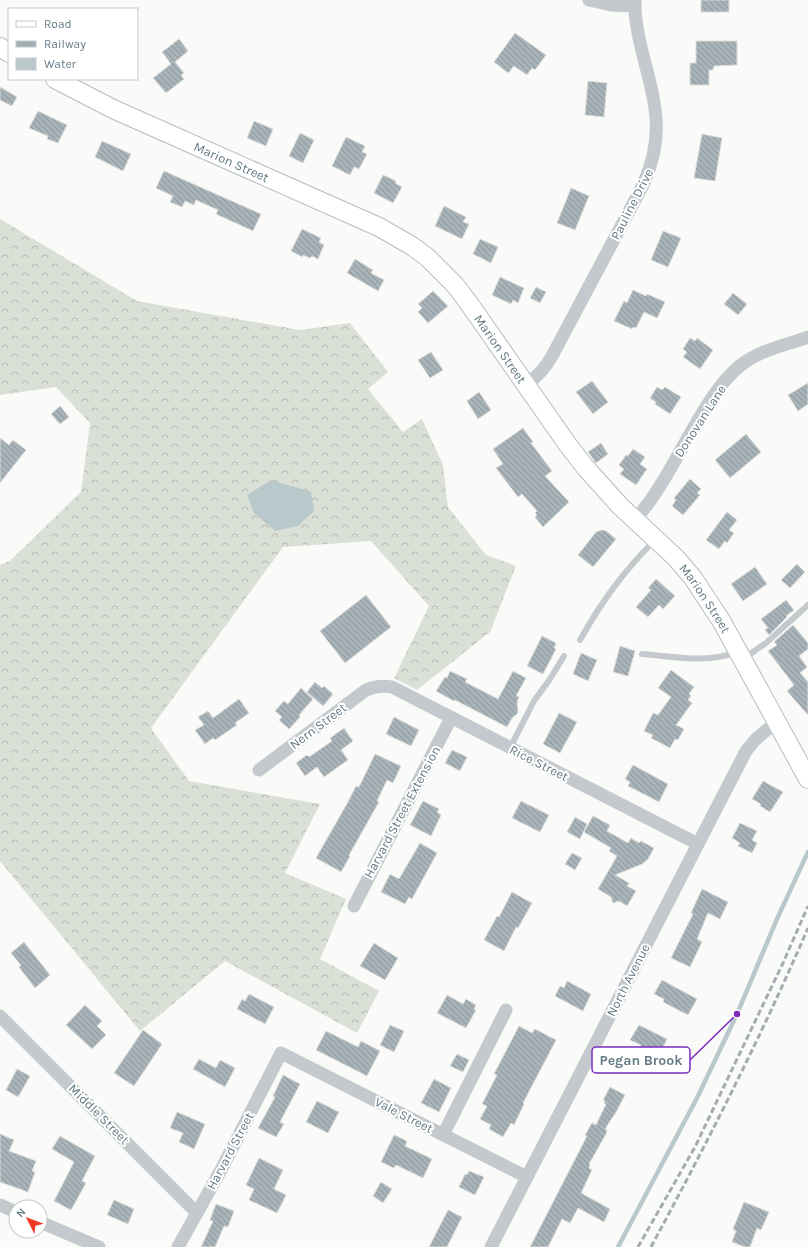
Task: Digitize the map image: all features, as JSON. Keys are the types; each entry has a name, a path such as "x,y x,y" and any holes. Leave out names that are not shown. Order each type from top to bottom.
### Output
{"street":[{"path":"589,0 611,5 635,3"},
{"name":"Pauline Drive","path":"525,386 536,378 552,356 643,185 651,167 656,142 656,110 638,32 635,3"},
{"name":"Marion Street","path":"57,80 113,109 379,227 412,246 432,261 455,285 468,302 525,386 584,467 602,488 676,558 693,578 708,599 808,779"},
{"name":"Donovan Lane","path":"635,520 652,499 708,404 729,376 741,365 755,356 808,337"},
{"name":"Rice Street","path":"379,685 392,687 698,844"},
{"name":"Nern Street","path":"260,770 366,690 379,685"},
{"name":"Harvard Street Extension","path":"354,906 451,718"},
{"name":"North Avenue","path":"491,1247 746,751 755,740 776,722"},
{"path":"443,1135 506,1010"},
{"name":"Middle Street","path":"0,1016 197,1213"},
{"name":"Vale Street","path":"281,1053 527,1177"},
{"name":"Harvard Street","path":"178,1247 281,1053"},
{"path":"48,1225 99,1247"}],"lane":[{"path":"580,640 594,615 619,579 634,560 656,538"},
{"path":"642,654 706,658 740,655 766,643 808,605"},
{"path":"510,748 534,701 564,656"}],"green space":[{"path":"0,219 137,301 300,330 350,323 388,372 368,389 403,432 422,419 443,465 448,507 486,555 516,566 490,632 417,690 394,678 429,606 371,541 283,547 151,728 189,781 320,804 285,873 346,899 320,959 379,991 357,1033 225,961 140,1031 0,861 0,565 11,560 81,492 90,423 56,387 0,395"}],"water":[{"path":"271,480 311,492 314,511 298,526 275,531 254,513 247,495"}],"building":[{"path":"701,0 729,0 729,12 701,12"},
{"path":"515,33 546,55 535,70 532,68 527,75 514,66 508,73 494,62"},
{"path":"179,39 188,51 175,62 184,73 181,75 184,79 166,93 153,78 171,64 162,52"},
{"path":"696,41 737,41 737,65 714,66 713,70 709,70 709,85 690,85 690,63 696,63"},
{"path":"588,81 607,83 604,117 585,115"},
{"path":"0,87 17,97 12,106 0,100"},
{"path":"38,111 67,125 58,143 47,139 48,136 29,128"},
{"path":"254,121 273,129 266,146 247,138"},
{"path":"300,133 314,140 303,163 289,156"},
{"path":"702,134 722,138 715,181 694,178"},
{"path":"346,137 365,146 362,152 367,154 359,169 354,167 350,175 332,166"},
{"path":"102,141 131,154 123,171 95,157"},
{"path":"164,171 261,214 253,231 216,214 218,210 196,200 194,205 185,201 182,207 170,202 173,196 156,188"},
{"path":"383,175 396,181 395,183 402,187 393,203 374,193"},
{"path":"571,188 589,196 575,230 557,223"},
{"path":"444,206 466,217 463,222 469,224 462,239 435,226"},
{"path":"302,229 321,238 319,242 324,245 318,259 312,256 310,258 303,255 302,257 291,251"},
{"path":"663,231 681,238 668,267 651,260"},
{"path":"480,239 498,247 491,263 473,254"},
{"path":"355,259 373,270 371,273 384,280 378,291 347,273"},
{"path":"500,277 524,288 518,303 513,300 511,304 492,295"},
{"path":"536,287 546,292 540,303 530,298"},
{"path":"633,290 665,302 657,318 644,312 636,328 633,327 632,329 614,321 624,301 627,303"},
{"path":"433,291 448,306 428,323 418,312 422,308 418,304"},
{"path":"733,293 747,304 738,315 724,304"},
{"path":"690,338 695,341 697,338 713,350 700,369 683,357 687,352 683,349"},
{"path":"431,352 443,370 430,378 418,360"},
{"path":"592,381 608,402 593,414 576,392"},
{"path":"808,383 808,404 798,411 788,395"},
{"path":"657,387 662,390 665,387 681,397 670,414 655,404 656,402 650,398"},
{"path":"479,392 491,410 478,419 467,401"},
{"path":"60,406 69,417 60,424 51,414"},
{"path":"523,428 533,442 531,443 552,471 545,476 569,502 543,527 535,517 537,515 535,513 537,511 522,494 518,497 496,468 503,464 493,449"},
{"path":"746,434 761,452 730,478 715,460"},
{"path":"0,438 9,445 13,440 26,450 0,483"},
{"path":"601,443 608,454 596,463 588,452"},
{"path":"633,449 645,457 640,464 647,469 636,485 620,474 624,469 619,465 626,455 628,456"},
{"path":"690,479 701,489 697,493 700,495 683,515 672,506 676,500 674,498"},
{"path":"727,512 737,520 729,530 734,533 727,543 725,541 719,549 706,540"},
{"path":"602,530 606,531 616,539 593,567 578,555 596,532"},
{"path":"797,564 805,572 790,588 781,580"},
{"path":"755,567 767,584 743,601 731,584"},
{"path":"656,579 675,596 663,609 659,605 648,617 636,607 651,590 648,588"},
{"path":"366,595 391,627 345,663 320,631"},
{"path":"786,600 794,610 786,616 787,617 769,635 765,630 768,628 761,619"},
{"path":"793,625 808,643 808,649 799,656 807,667 800,673 808,682 808,715 787,691 794,685 768,651 777,645 774,642"},
{"path":"542,636 556,643 554,648 556,649 543,674 527,666"},
{"path":"620,646 635,651 628,676 613,672"},
{"path":"581,653 597,660 588,681 573,674"},
{"path":"671,670 694,687 689,694 691,696 688,700 692,703 676,725 684,729 678,740 675,739 670,748 651,738 653,735 644,731 653,713 658,715 671,697 658,688"},
{"path":"450,671 467,679 465,682 498,699 513,671 526,678 516,696 519,697 517,702 518,712 512,718 507,727 436,691 445,677 447,678"},
{"path":"315,682 322,688 324,686 333,694 323,706 307,692"},
{"path":"301,688 313,699 289,729 279,720 282,717 275,711 284,701 288,704"},
{"path":"239,699 249,713 235,723 237,725 215,740 213,738 205,744 195,730 204,725 198,717 208,711 213,718"},
{"path":"559,713 577,722 560,753 543,744"},
{"path":"394,717 419,730 411,746 386,734"},
{"path":"344,728 353,741 341,750 348,760 324,777 317,767 305,776 296,763 307,755 309,757 332,741 330,738"},
{"path":"452,750 467,757 460,771 445,763"},
{"path":"375,754 401,766 393,783 387,780 377,801 379,802 341,872 316,858 356,786 359,787"},
{"path":"633,765 668,784 659,802 628,786 630,782 625,779"},
{"path":"763,781 783,792 770,812 760,806 761,804 752,799"},
{"path":"423,801 439,809 437,812 441,815 431,836 410,825"},
{"path":"521,801 549,815 540,832 512,818"},
{"path":"593,816 610,825 607,831 628,843 631,838 639,843 641,841 654,848 648,859 642,864 615,875 629,883 627,886 636,891 627,906 619,901 613,903 611,897 598,889 617,856 609,851 611,848 584,832"},
{"path":"575,817 587,824 580,839 567,832"},
{"path":"740,823 757,831 752,840 757,843 752,853 738,846 740,843 732,838"},
{"path":"420,843 437,853 412,899 409,897 405,904 381,892 390,874 399,879"},
{"path":"572,853 582,858 575,870 565,864"},
{"path":"702,889 728,902 720,919 708,913 697,939 702,942 690,967 671,958 693,914 691,913"},
{"path":"512,892 532,903 518,928 516,927 504,951 484,940 497,916 499,917"},
{"path":"24,942 50,975 35,988 19,967 21,965 11,953"},
{"path":"374,943 398,958 385,980 360,966"},
{"path":"662,980 697,999 688,1015 663,1002 664,999 654,994"},
{"path":"567,981 591,994 583,1011 555,996 560,986 564,988"},
{"path":"249,994 274,1007 265,1024 237,1009 242,999 245,1001"},
{"path":"447,995 463,1004 466,999 476,1005 474,1009 476,1010 466,1028 437,1013"},
{"path":"85,1005 102,1021 97,1026 106,1035 92,1049 66,1025"},
{"path":"390,1025 404,1031 394,1052 380,1045"},
{"path":"639,1025 667,1039 659,1055 651,1050 649,1054 639,1049 641,1045 630,1040"},
{"path":"519,1026 532,1033 535,1029 556,1040 523,1103 524,1104 514,1125 511,1123 503,1137 489,1129 491,1125 480,1119 487,1106 482,1104 497,1075 494,1074"},
{"path":"143,1030 162,1044 134,1086 114,1073"},
{"path":"326,1031 358,1047 361,1041 380,1051 367,1076 316,1050"},
{"path":"457,1054 469,1060 463,1072 450,1066"},
{"path":"199,1059 216,1068 220,1060 235,1068 225,1087 193,1069"},
{"path":"17,1069 30,1076 18,1097 6,1090"},
{"path":"283,1075 300,1084 280,1122 284,1124 276,1137 258,1128 275,1097 273,1096"},
{"path":"434,1079 451,1088 439,1112 421,1103"},
{"path":"610,1087 625,1095 605,1129 607,1130 606,1134 589,1164 589,1168 592,1170 581,1193 610,1209 604,1222 578,1208 570,1223 562,1219 548,1247 530,1247 587,1136 585,1135 592,1123 596,1125 606,1104 603,1100"},
{"path":"317,1101 339,1112 328,1133 306,1122"},
{"path":"177,1112 205,1124 194,1149 179,1142 183,1133 170,1128"},
{"path":"0,1134 14,1140 9,1151 36,1161 32,1171 35,1172 28,1192 0,1182"},
{"path":"394,1135 407,1141 405,1146 432,1159 423,1178 396,1165 394,1168 381,1162"},
{"path":"60,1136 95,1156 82,1181 86,1183 71,1210 54,1201 74,1162 52,1149"},
{"path":"259,1158 283,1170 274,1189 286,1195 277,1213 249,1200 254,1189 246,1185"},
{"path":"469,1171 484,1177 475,1195 459,1187 465,1174 467,1175"},
{"path":"381,1182 392,1189 383,1203 373,1196"},
{"path":"114,1200 134,1209 128,1224 107,1215"},
{"path":"744,1202 769,1212 761,1230 757,1228 750,1247 745,1247 732,1242 736,1231 733,1229"},
{"path":"216,1204 234,1211 228,1227 224,1226 215,1247 201,1247 213,1221 210,1220"},
{"path":"448,1210 462,1217 447,1247 429,1247"}],"waterway":[{"path":"618,1247 698,1096 737,1014 777,919 808,852"}],"railway":[{"path":"638,1247 695,1147 783,963 808,906"},
{"path":"651,1247 693,1169 733,1089 772,1009 808,928"}],"place":[{"name":"Pegan Brook","path":"737,1014"}]}
